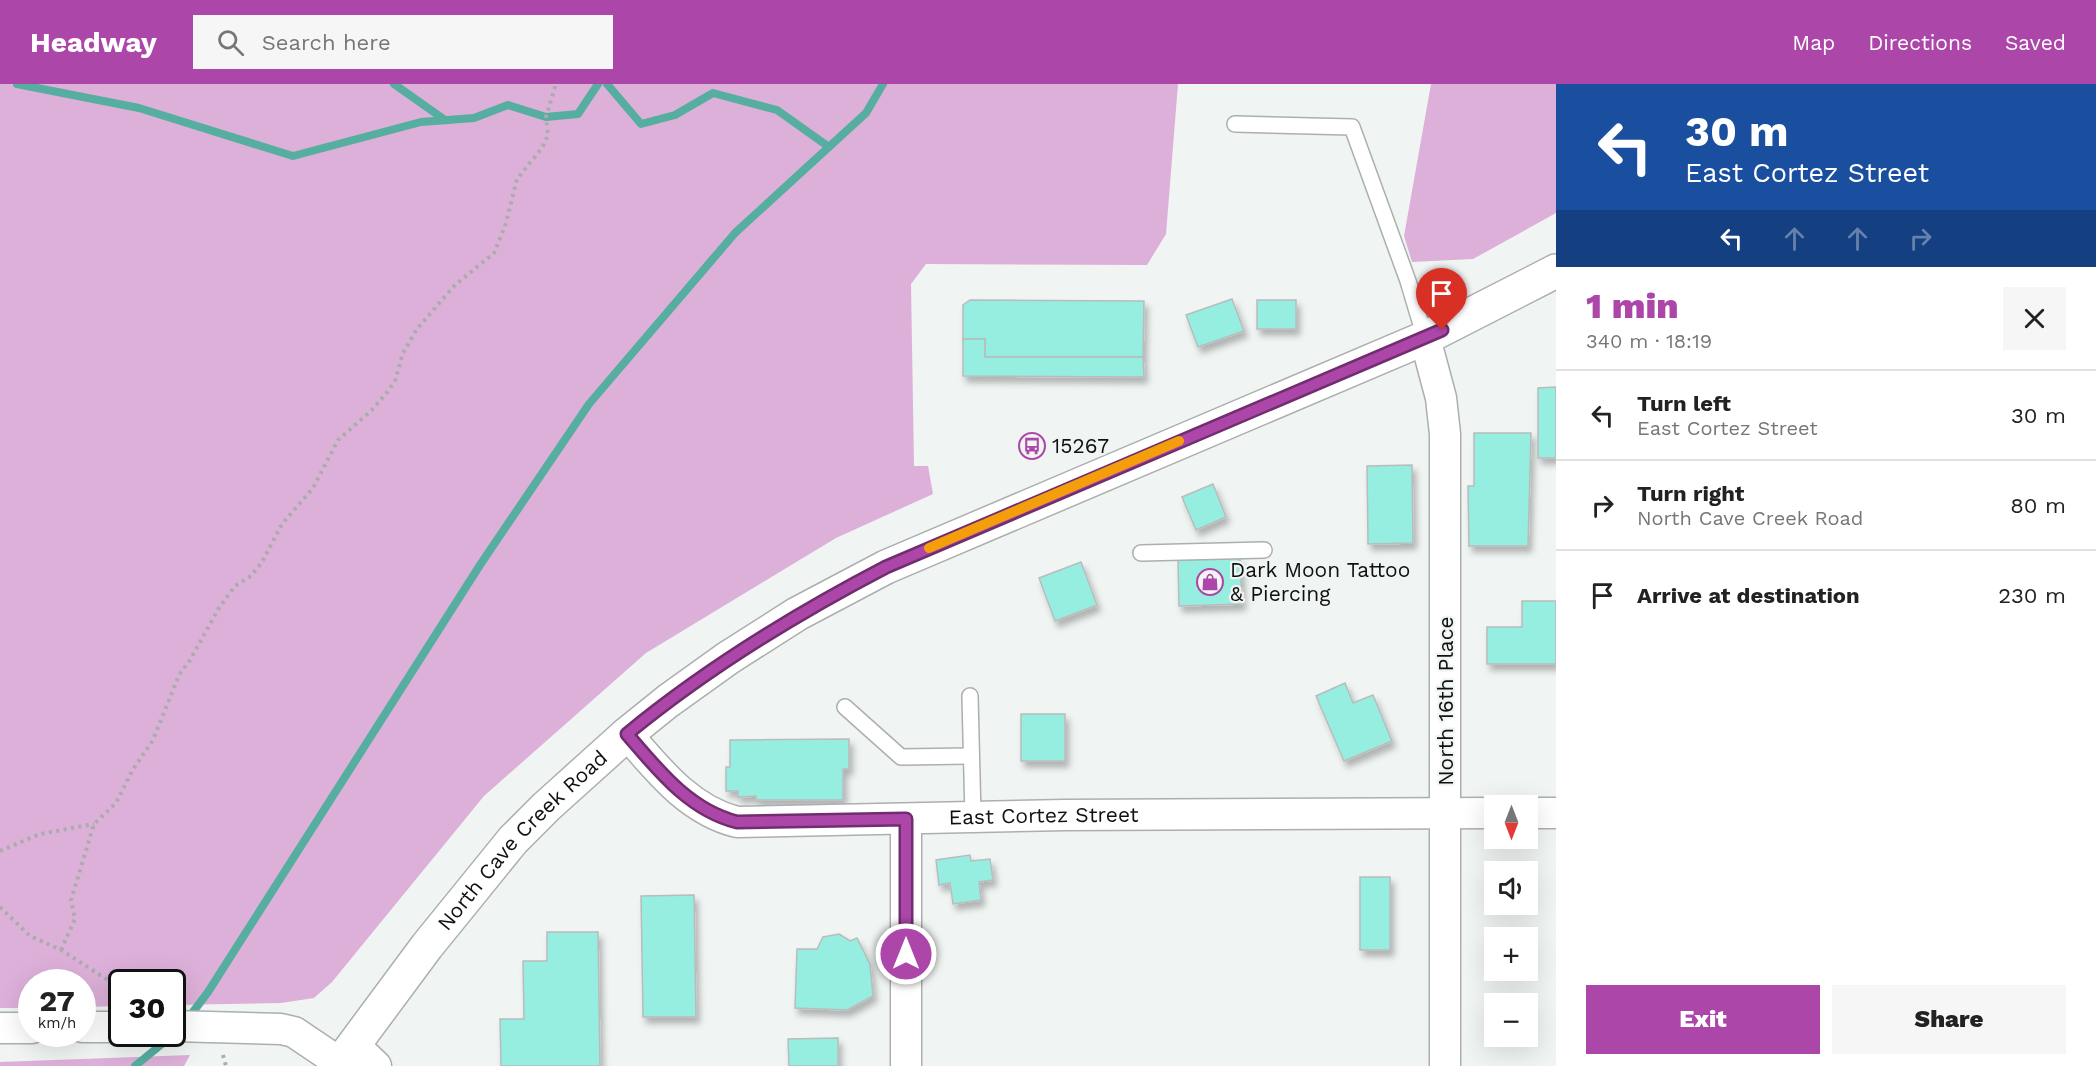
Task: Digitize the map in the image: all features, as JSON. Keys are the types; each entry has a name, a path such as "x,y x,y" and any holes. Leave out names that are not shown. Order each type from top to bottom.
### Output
{"main road":[{"name":"North Cave Creek Road","path":"352,1060 427,946 513,840 627,734 668,701 738,652 797,614 886,567 1425,338 1556,270"}],"street":[{"name":"North 16th Place","path":"1425,338 1441,398 1446,434 1445,1066"},
{"name":"East Cortez Street","path":"627,734 661,774 702,808 721,818 737,822 973,817 1484,813"},
{"path":"1538,813 1556,813"},
{"path":"906,819 906,1066"},
{"path":"186,1026 281,1029 294,1032 352,1060"},
{"path":"0,1028 18,1028"}],"lane":[{"path":"1235,124 1352,127 1408,281 1425,338"},
{"path":"1141,553 1264,550"},
{"path":"970,696 973,817"},
{"path":"845,707 901,757 971,756"}],"path":[{"path":"61,950 75,919 71,900 94,824 116,803 132,771 153,740 179,675 219,608 235,586 250,576 262,562 282,524 312,488 338,440 372,410 395,381 403,353 417,329 455,285 494,253 505,226 517,179 542,148 548,135 546,117 556,84"},
{"path":"0,851 40,834 94,824"},
{"path":"0,907 30,936 61,950 108,980"}],"shaded area":[{"path":"0,84 1178,84 1166,234 1147,265 926,264 911,284 914,466 928,466 933,494 836,538 646,653 484,796 332,982 314,998 281,1003 186,1005 186,969 108,969 108,1006 96,1007 96,969 18,969 18,1008 0,1008"},
{"path":"1431,84 1556,84 1556,213 1473,259 1412,262 1404,236"},
{"path":"190,1055 184,1066 0,1066 0,1062"}],"building":[{"path":"1232,299 1244,331 1198,347 1186,315"},
{"path":"970,300 1144,301 1143,357 985,357 985,339 963,339 963,305"},
{"path":"1257,300 1296,300 1296,329 1257,329"},
{"path":"963,339 985,339 985,357 1143,357 1144,377 963,376"},
{"path":"1556,387 1556,458 1538,458 1538,388"},
{"path":"1474,433 1531,433 1528,546 1469,546 1468,486 1474,486"},
{"path":"1412,465 1413,543 1368,544 1367,466"},
{"path":"1213,484 1226,517 1196,530 1182,497"},
{"name":"Dark Moon Tattoo & Piercing","path":"1240,558 1242,604 1179,606 1178,560"},
{"path":"1081,562 1097,605 1055,621 1039,578"},
{"path":"1522,601 1556,601 1556,664 1487,664 1487,627 1522,627"},
{"path":"1345,683 1353,703 1373,695 1392,741 1344,761 1316,696"},
{"path":"1021,714 1065,714 1065,761 1021,761"},
{"path":"849,739 849,769 843,769 843,800 756,800 756,796 738,797 738,791 726,791 726,767 730,767 730,740"},
{"path":"970,855 971,861 990,859 993,880 979,882 981,900 953,904 950,883 939,885 936,860"},
{"path":"1360,877 1390,877 1390,950 1360,950"},
{"path":"694,895 696,1017 643,1017 641,896"},
{"path":"547,932 598,932 600,1066 501,1066 500,1019 524,1019 523,961 547,961"},
{"path":"839,934 850,941 857,938 870,964 873,996 847,1010 795,1008 797,949 817,949 823,937"},
{"path":"838,1038 838,1066 789,1066 788,1039"}],"waterway":[{"path":"17,84 139,108 293,156 421,122 474,118 508,105 546,117 578,114 598,84"},
{"path":"394,84 445,120"},
{"path":"607,84 641,124 675,115 713,93 777,110 829,147"},
{"path":"187,1020 208,992 480,565 589,404 735,233 866,113 883,84"},
{"path":"135,1066 158,1047"}],"slow traffic":[{"path":"929,548 1179,441"}],"place":[{"name":"15267","path":"1032,446"},
{"name":"Dark Moon Tattoo & Piercing","path":"1210,582"}],"route":[{"path":"906,954 906,819 737,822 721,818 702,808 661,774 627,734 728,658 797,614 886,567 1442,330"}]}
